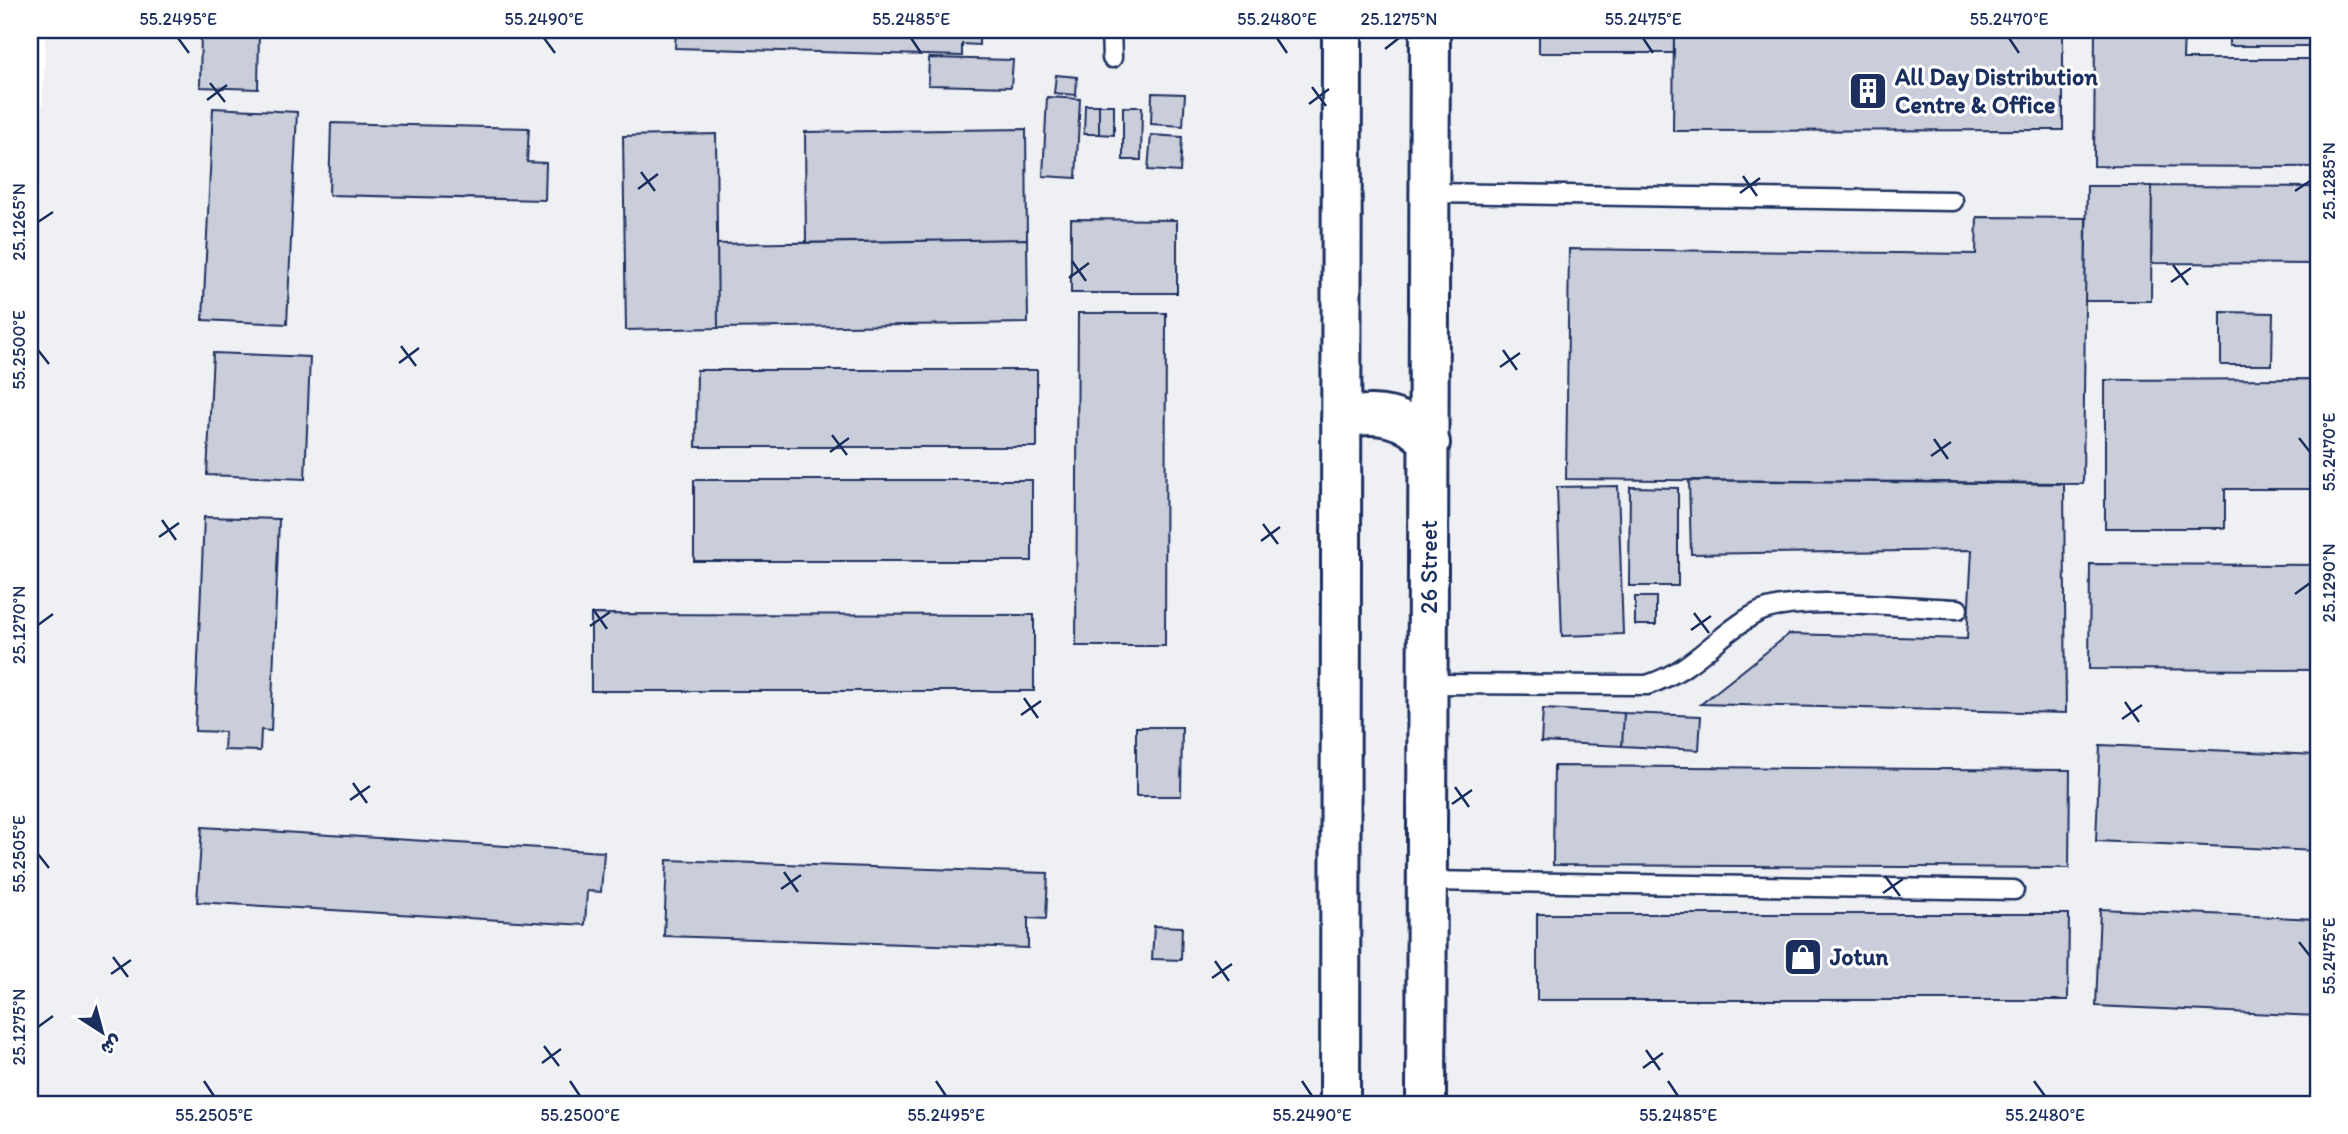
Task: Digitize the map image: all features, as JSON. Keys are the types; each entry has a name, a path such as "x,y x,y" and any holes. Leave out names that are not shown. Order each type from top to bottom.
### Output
{"street":[{"path":"1340,1104 1342,30"},
{"name":"26 Street","path":"1426,1104 1430,30"},
{"path":"1341,420 1357,415 1390,416 1419,431 1430,443"}],"lane":[{"path":"1111,30 1112,58"},
{"path":"1430,192 1954,201"},
{"path":"1428,684 1647,685 1679,673 1753,615 1782,604 1958,610"},
{"path":"1428,881 2014,890"}],"shaded area":[{"path":"46,30 2318,30 2318,1104 30,1104 30,354"}],"building":[{"path":"201,30 259,30 258,89 200,87"},
{"path":"676,30 979,30 979,45 962,44 962,56 675,48"},
{"path":"1539,30 1674,30 1674,53 1539,53"},
{"name":"All Day Distribution Centre & Office","path":"1674,30 2063,30 2063,130 1673,131"},
{"path":"2095,30 2184,30 2183,59 2318,59 2318,167 2094,166"},
{"path":"2229,30 2318,30 2318,46 2229,46"},
{"path":"929,58 1013,60 1011,87 928,85"},
{"path":"1056,75 1077,77 1076,95 1054,93"},
{"path":"1152,93 1185,94 1183,126 1151,124"},
{"path":"1047,97 1080,99 1076,178 1043,176"},
{"path":"1085,105 1099,105 1099,134 1084,134"},
{"path":"1099,105 1114,105 1114,135 1099,134"},
{"path":"1123,107 1142,107 1141,160 1123,160"},
{"path":"213,108 297,112 287,324 203,320"},
{"path":"331,123 529,128 527,162 546,163 545,200 329,195"},
{"path":"1026,129 1027,239 806,243 805,132"},
{"path":"716,134 718,328 626,330 623,136"},
{"path":"1151,135 1182,137 1180,172 1148,170"},
{"path":"2087,186 2152,186 2151,301 2085,301"},
{"path":"2152,186 2318,187 2318,264 2151,263"},
{"path":"1977,217 2086,218 2083,484 1566,479 1569,249 1976,254"},
{"path":"1071,219 1177,220 1177,293 1071,293"},
{"path":"1027,239 1028,323 718,328 717,244"},
{"path":"2221,312 2273,313 2272,365 2221,365"},
{"path":"1078,313 1166,313 1165,646 1076,646"},
{"path":"213,353 310,357 305,479 207,475"},
{"path":"697,370 1037,370 1037,447 696,447"},
{"path":"2318,379 2318,489 2225,489 2225,528 2105,528 2105,380"},
{"path":"694,480 1032,480 1032,561 694,561"},
{"path":"1689,480 2064,483 2066,713 1701,704 1789,634 1967,639 1972,550 1691,554"},
{"path":"1618,486 1623,634 1562,636 1557,487"},
{"path":"1630,487 1678,488 1678,586 1629,586"},
{"path":"204,517 279,519 271,731 261,730 260,751 224,750 225,732 195,731"},
{"path":"2090,564 2318,565 2318,670 2089,669"},
{"path":"1635,597 1656,597 1656,625 1635,625"},
{"path":"591,614 1034,615 1034,691 591,691"},
{"path":"1543,709 1624,713 1622,746 1541,742"},
{"path":"1624,713 1701,716 1699,750 1622,746"},
{"path":"1136,727 1182,727 1181,796 1136,796"},
{"path":"2100,745 2318,755 2318,851 2096,841"},
{"path":"1554,766 2070,770 2069,868 1553,865"},
{"path":"202,827 604,852 601,892 587,891 585,925 197,902"},
{"path":"667,860 1048,873 1046,919 1028,918 1028,948 664,936"},
{"path":"2100,909 2318,919 2318,1016 2096,1006"},
{"name":"Jotun","path":"1537,914 2069,914 2068,1000 1537,1000"},
{"path":"1154,926 1182,927 1181,960 1152,959"}],"place":[{"name":"All Day Distribution Centre & Office","path":"1868,91"},
{"name":"Jotun","path":"1803,957"}]}
